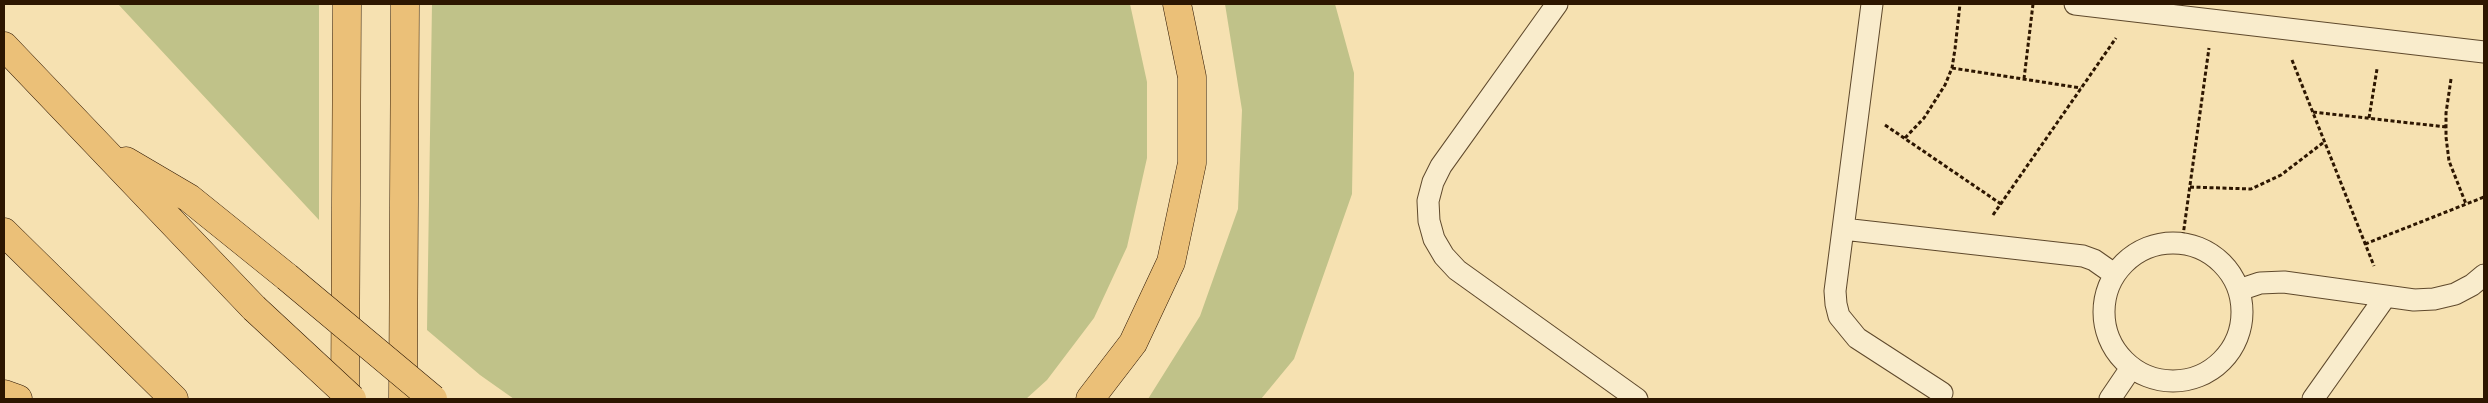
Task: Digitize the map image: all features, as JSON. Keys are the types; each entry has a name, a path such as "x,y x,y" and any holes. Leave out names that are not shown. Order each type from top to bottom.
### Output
{"highway":[{"path":"345,399 348,4"},
{"path":"403,399 405,4"},
{"path":"1090,399 1133,342 1170,262 1192,163 1192,77 1177,4"},
{"path":"4,46 254,308 352,399"},
{"path":"98,144 189,198 433,399"},
{"path":"4,232 174,399"},
{"path":"4,394 18,399"}],"lane":[{"path":"1557,4 1441,166 1433,182 1428,201 1430,221 1434,239 1444,256 1457,270 1637,399"},
{"path":"1872,4 1835,291 1839,316 1857,338 1942,393"},
{"path":"2075,4 2484,52"},
{"path":"1843,229 2083,256 2094,260 2114,274"},
{"path":"2182,243 2206,251 2220,260 2231,274 2239,290 2243,309 2240,328 2233,346 2222,362 2206,374 2187,380 2168,382 2149,378 2120,358 2106,332 2104,302 2114,274 2125,260 2139,250 2156,244 2182,243"},
{"path":"2239,290 2260,283 2284,282 2414,300 2434,299 2454,294 2472,285 2484,275"},
{"path":"2313,399 2386,296"},
{"path":"2110,399 2132,368"}],"path":[{"path":"1905,138 1936,101 1952,68 1960,4"},
{"path":"2024,79 2033,4"},
{"path":"1973,244 2136,11"},
{"path":"2182,243 2213,20"},
{"path":"2279,28 2386,296"},
{"path":"2369,118 2382,40"},
{"path":"2455,48 2446,127 2449,161 2466,204"},
{"path":"1952,68 2081,88"},
{"path":"1858,107 2000,204"},
{"path":"2313,112 2446,127"},
{"path":"2190,187 2252,189 2281,175 2324,142"},
{"path":"2365,244 2484,197"}],"green space":[{"path":"118,4 319,4 319,220"},
{"path":"432,4 1130,4 1147,82 1147,158 1127,247 1094,318 1047,380 1026,399 514,399 480,375 427,330"},
{"path":"1225,4 1335,4 1354,73 1352,194 1294,359 1261,399 1148,399 1200,316 1238,209 1242,110"}]}
